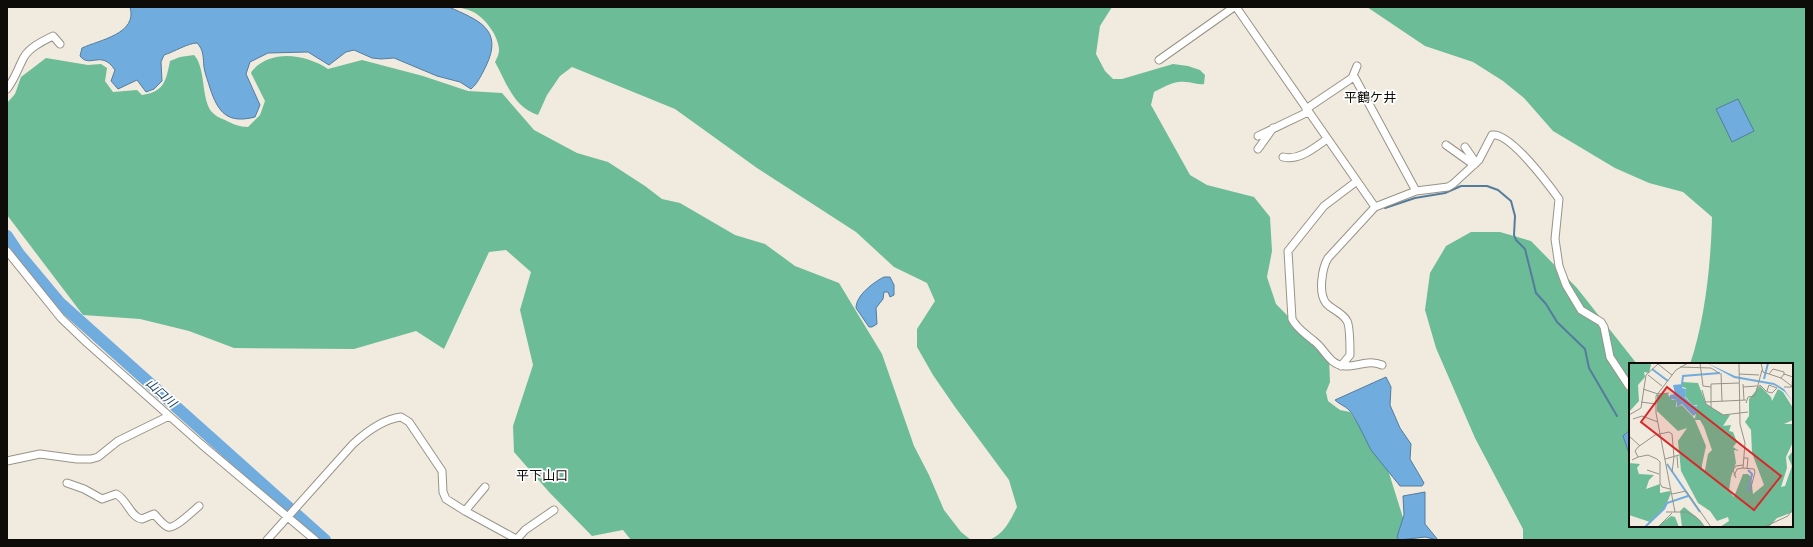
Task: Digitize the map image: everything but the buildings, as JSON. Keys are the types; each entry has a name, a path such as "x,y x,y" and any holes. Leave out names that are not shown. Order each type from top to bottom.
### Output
{"street":[{"path":"1159,60 1238,8 1375,207"},
{"path":"7,88 30,51 53,36 60,44"},
{"path":"1258,136 1307,110 1352,78 1357,66"},
{"path":"1352,78 1355,78 1416,191"},
{"path":"1258,149 1273,128"},
{"path":"1341,366 1350,355 1348,322 1339,312 1325,301 1322,289 1324,267 1328,258 1375,207 1416,191 1448,187 1475,164 1492,135 1499,136 1515,146 1530,162 1559,199 1555,239 1559,266 1566,285 1581,310 1601,322 1604,327 1610,356 1629,386"},
{"path":"1283,157 1291,159 1304,154 1327,139"},
{"path":"1446,145 1475,164"},
{"path":"1465,147 1475,164"},
{"path":"1357,182 1324,206 1288,251 1293,321 1296,327 1317,344 1331,360 1341,366 1370,362 1382,365"},
{"path":"8,253 61,318 169,416 289,515 315,540"},
{"path":"7,461 40,454 77,459 91,459 98,457 118,441 169,416"},
{"path":"267,540 361,436 394,418 401,417 409,422 442,471 443,492 446,499 465,511 517,540 526,530 554,510"},
{"path":"67,483 84,489 102,499 116,494 120,496 137,517 142,519 154,514 170,528 175,526 199,506"},
{"path":"465,511 485,487"}],"green space":[{"path":"459,7 1112,7 1100,26 1096,54 1105,71 1113,79 1122,79 1173,64 1188,66 1200,70 1205,75 1204,84 1177,82 1154,92 1151,105 1190,175 1207,185 1254,197 1270,217 1272,251 1267,277 1276,304 1329,358 1330,382 1326,392 1328,401 1340,410 1350,412 1376,450 1389,473 1405,524 1416,540 989,540 1003,531 1017,507 1009,480 955,407 933,375 917,347 917,329 935,301 927,283 894,267 856,232 757,168 675,109 572,67 560,76 547,95 538,115 530,112 523,107 507,86 495,62 499,50 494,33 490,27 481,17 470,10"},
{"path":"1367,7 1806,7 1806,540 1523,540 1523,529 1475,438 1436,348 1425,310 1430,273 1446,246 1471,232 1500,232 1531,241 1577,288 1636,363 1629,363 1629,431 1623,436 1629,453 1629,527 1793,527 1793,363 1690,363 1700,329 1706,291 1712,217 1683,192 1649,183 1615,168 1553,131 1524,98 1503,81 1473,62 1425,46"},
{"path":"194,55 201,69 205,94 210,109 218,117 236,125 245,127 248,127 260,115 265,101 251,73 260,64 269,59 278,57 299,57 328,69 362,60 423,76 468,91 502,93 534,130 577,153 608,162 662,199 680,203 735,235 765,244 795,266 839,283 882,354 914,446 929,475 944,510 961,532 971,540 631,540 623,530 592,536 549,492 514,452 513,426 533,365 520,310 531,272 506,250 489,252 444,349 416,331 354,349 234,348 189,331 140,319 83,315 7,215 7,103 15,94 21,77 46,58 88,65 101,64 107,68 105,81 113,92 137,90 142,95 155,91 163,84 170,61 180,57"}],"water":[{"path":"130,7 449,7 470,16 485,28 490,34 492,43 491,53 476,84 471,89 460,82 437,76 394,58 372,58 354,50 346,52 329,65 308,52 268,53 250,62 246,74 260,105 255,117 238,119 225,114 213,97 205,72 202,51 197,43 189,44 164,55 161,62 162,81 154,89 146,92 137,80 118,89 111,81 115,70 110,64 100,60 88,61 80,56 82,48 107,39 123,30 128,24 131,16"},
{"path":"1738,99 1754,131 1732,142 1716,109"},
{"path":"884,277 890,277 894,285 894,295 890,297 888,292 884,292 883,299 876,308 877,324 869,327 856,308 857,303 859,298 866,290 875,282"},
{"path":"1386,377 1391,387 1390,405 1400,428 1411,444 1410,459 1424,483 1422,486 1400,486 1371,450 1351,412 1335,400"},
{"path":"1629,431 1629,453 1623,436"},
{"path":"1425,492 1425,524 1438,540 1425,537 1399,540 1397,537 1404,515 1403,496"}],"waterway":[{"path":"1385,208 1415,198 1445,193 1461,186 1487,186 1498,190 1511,201 1515,216 1514,235 1516,240 1525,249 1536,293 1546,304 1557,322 1585,349 1589,368 1617,416"},
{"name":"山口川","path":"7,236 19,254 60,303 325,540"}],"district":[{"name":"平鶴ケ井","path":"1370,97"},
{"name":"平下山口","path":"542,475"}]}
